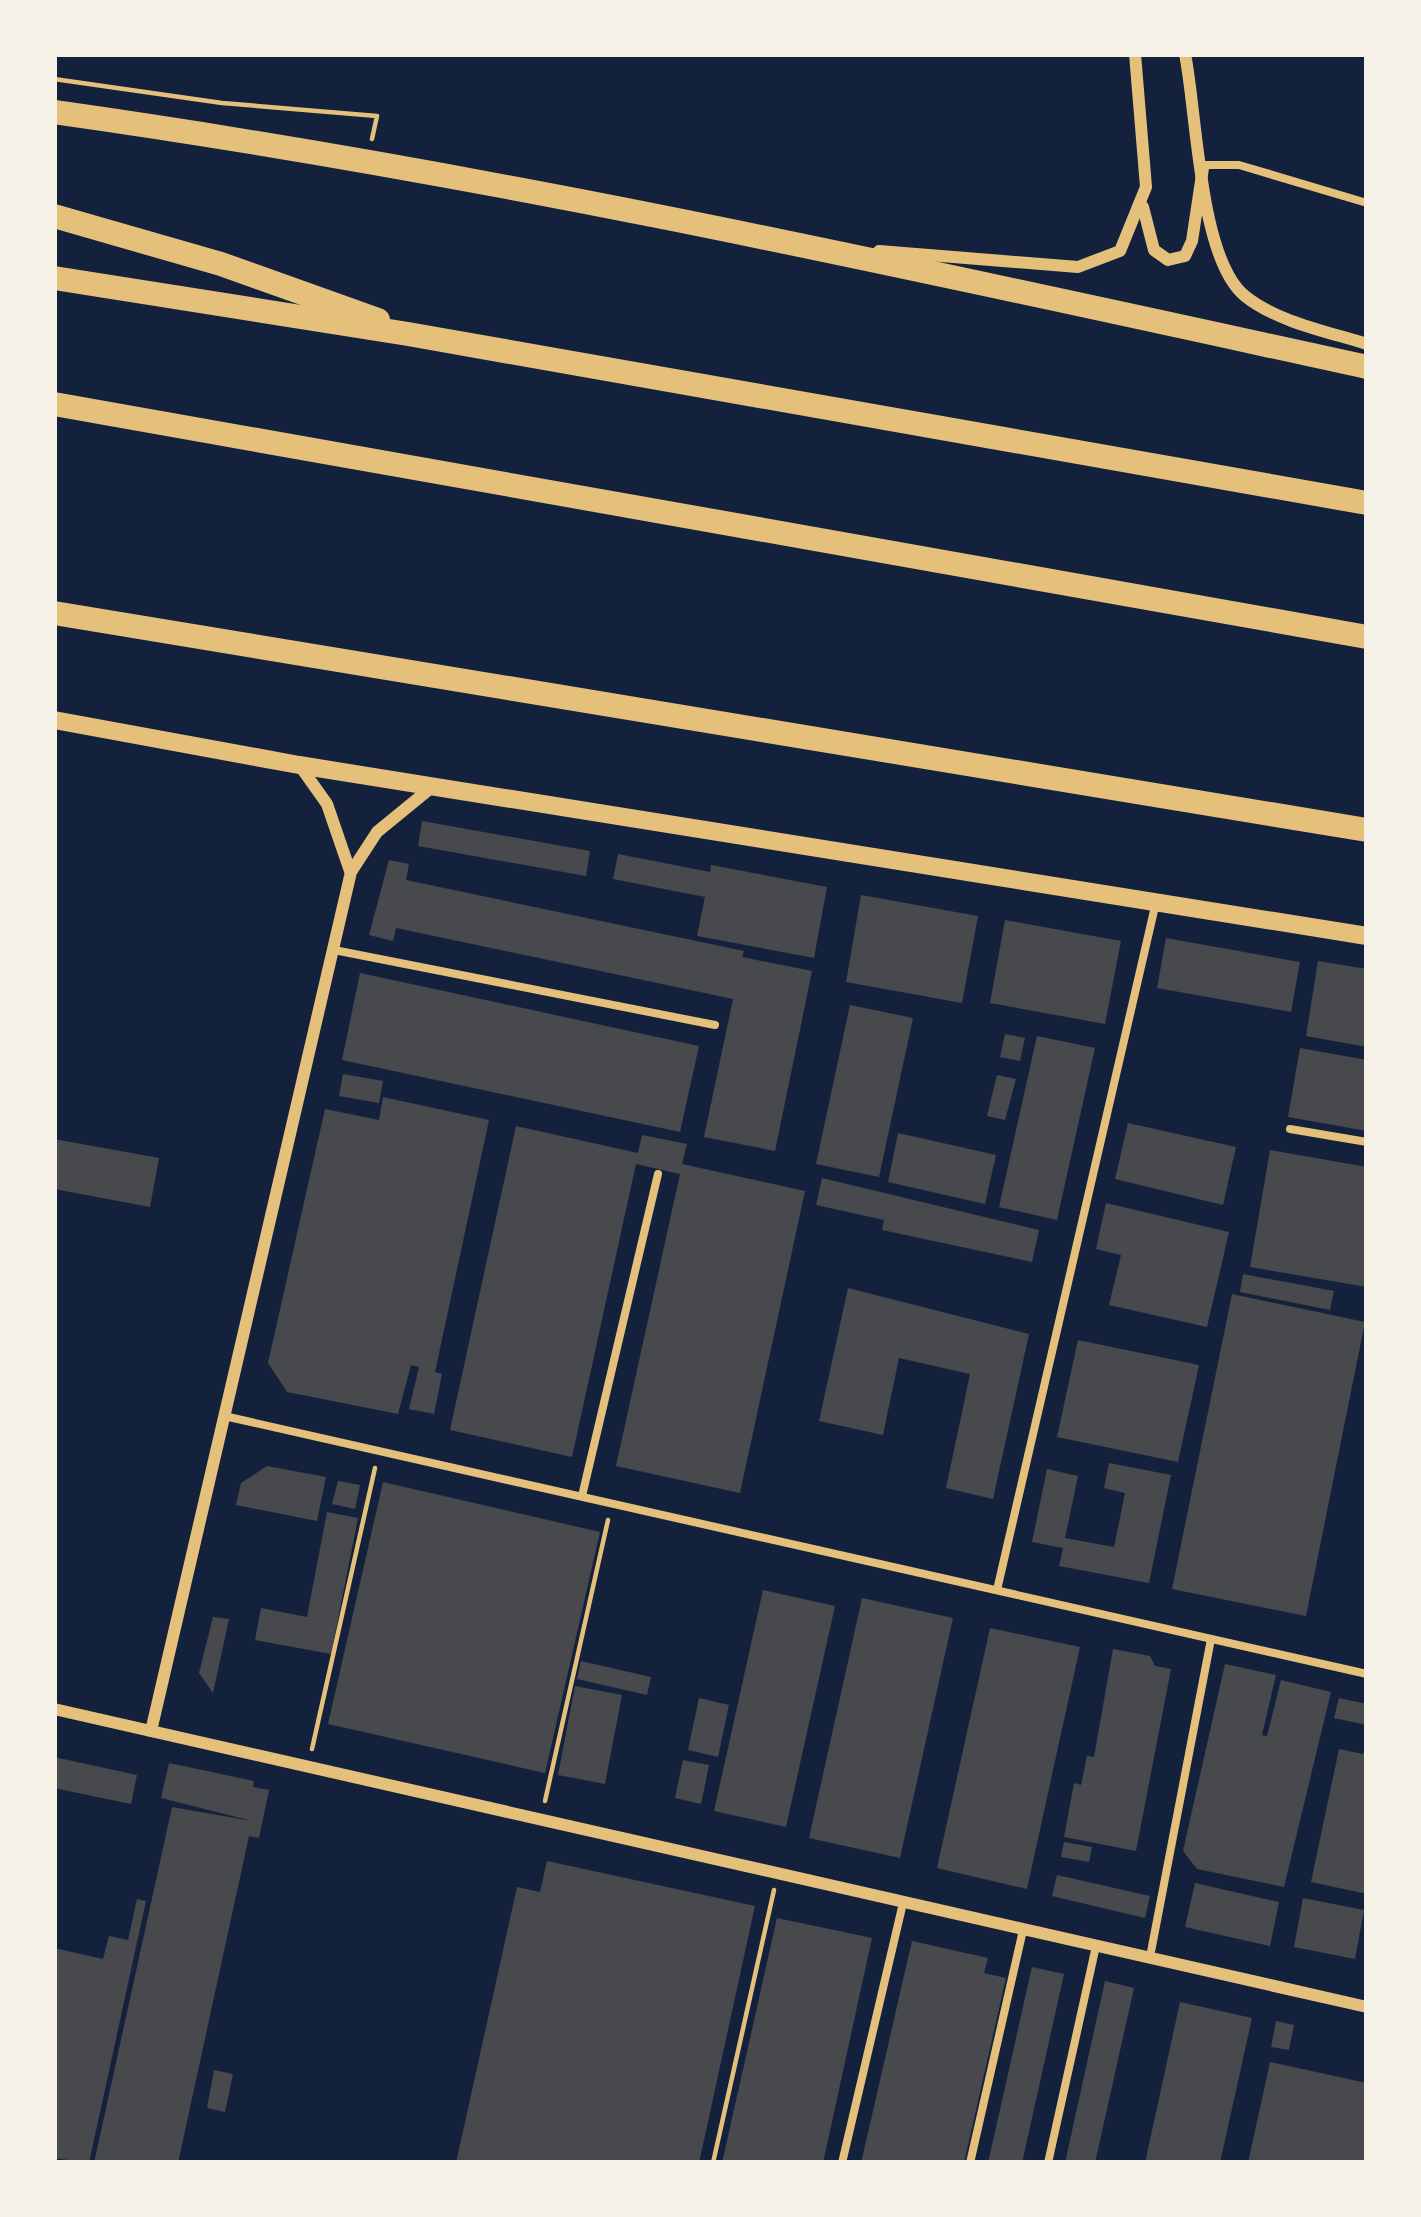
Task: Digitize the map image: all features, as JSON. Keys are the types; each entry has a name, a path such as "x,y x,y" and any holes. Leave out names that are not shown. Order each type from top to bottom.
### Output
{"highway":[{"path":"54,112 367,162 784,241 1367,367"},
{"path":"54,216 274,281 408,334"},
{"path":"54,278 408,334 1216,481 1367,503"},
{"path":"54,404 1367,637"},
{"path":"54,613 1367,830"}],"street":[{"path":"784,241 1078,267 1120,251 1142,206 1147,168 1135,54"},
{"path":"1186,54 1216,249 1244,295 1296,321 1367,344"},
{"path":"1142,206 1154,250 1168,260 1185,256 1204,165"},
{"path":"54,720 299,765 1367,936"},
{"path":"299,765 332,815 351,872"},
{"path":"151,1730 351,872 394,815 432,786"},
{"path":"54,1708 1367,2007"}],"lane":[{"path":"1204,165 1239,165 1367,203"},
{"path":"997,1590 1156,899"},
{"path":"332,950 715,1025"},
{"path":"1291,1129 1367,1142"},
{"path":"582,1496 658,1174"},
{"path":"222,1415 1367,1674"},
{"path":"1150,1958 1211,1639"},
{"path":"842,2163 903,1901"},
{"path":"970,2163 1023,1929"},
{"path":"1048,2163 1096,1945"}],"path":[{"path":"54,79 222,103 376,116 367,162"},
{"path":"309,1766 379,1450"},
{"path":"541,1819 611,1502"},
{"path":"712,2163 778,1873"}],"building":[{"path":"422,821 590,851 586,876 418,846"},
{"path":"618,854 710,872 711,865 827,887 814,958 697,936 705,897 613,879"},
{"path":"389,860 409,864 406,880 744,951 742,957 812,971 775,1151 704,1137 733,999 396,928 393,941 369,935"},
{"path":"861,895 978,916 962,1003 846,982"},
{"path":"1005,920 1121,941 1105,1024 990,1003"},
{"path":"1166,938 1300,962 1291,1012 1157,988"},
{"path":"1318,961 1367,969 1367,1047 1306,1036"},
{"path":"360,973 699,1046 680,1132 342,1060"},
{"path":"850,1005 913,1018 879,1177 816,1164"},
{"path":"1005,1034 1025,1038 1020,1061 1000,1057"},
{"path":"1037,1036 1095,1048 1057,1220 999,1207"},
{"path":"1300,1048 1367,1060 1367,1131 1288,1117"},
{"path":"343,1074 383,1081 379,1103 339,1096"},
{"path":"997,1075 1016,1079 1005,1120 987,1116"},
{"path":"383,1097 489,1120 435,1372 442,1374 434,1414 409,1409 419,1367 411,1365 398,1414 287,1392 268,1363 325,1109 379,1120"},
{"path":"1128,1123 1236,1147 1223,1205 1115,1179"},
{"path":"516,1126 638,1153 642,1135 687,1144 682,1164 805,1191 740,1493 616,1466 680,1174 636,1164 572,1457 450,1430"},
{"path":"898,1133 996,1155 985,1204 888,1182"},
{"path":"54,1139 159,1158 150,1207 54,1189"},
{"path":"1270,1150 1367,1167 1367,1287 1250,1267"},
{"path":"822,1178 1039,1230 1032,1262 882,1230 884,1220 816,1205"},
{"path":"1106,1203 1229,1232 1207,1327 1109,1305 1121,1255 1096,1249"},
{"path":"1243,1274 1334,1291 1330,1310 1240,1292"},
{"path":"848,1288 1029,1334 993,1499 946,1488 970,1374 899,1358 883,1435 819,1421"},
{"path":"1232,1294 1365,1322 1306,1616 1172,1589"},
{"path":"1078,1340 1199,1365 1178,1462 1057,1437"},
{"path":"1109,1463 1171,1475 1149,1583 1059,1566 1063,1548 1032,1542 1047,1469 1078,1476 1065,1538 1114,1547 1125,1493 1104,1488"},
{"path":"267,1466 326,1477 317,1521 236,1505 241,1483"},
{"path":"338,1481 360,1485 355,1509 332,1504"},
{"path":"383,1482 600,1532 545,1773 328,1724"},
{"path":"327,1512 358,1518 331,1654 255,1640 261,1608 307,1617"},
{"path":"763,1590 835,1606 786,1827 714,1811"},
{"path":"862,1598 953,1618 900,1858 809,1838"},
{"path":"213,1617 229,1619 213,1693 199,1673"},
{"path":"990,1628 1080,1647 1027,1889 937,1868"},
{"path":"1113,1649 1150,1656 1155,1666 1171,1669 1136,1851 1064,1837 1074,1783 1081,1785 1087,1756 1094,1757"},
{"path":"581,1661 651,1677 647,1695 577,1679"},
{"path":"1225,1664 1276,1675 1262,1735 1267,1736 1281,1680 1331,1692 1284,1887 1197,1869 1183,1851"},
{"path":"575,1686 622,1695 605,1784 558,1775"},
{"path":"699,1698 729,1705 718,1757 688,1750"},
{"path":"1339,1698 1367,1704 1367,1725 1334,1718"},
{"path":"1365,1744 1367,1894 1311,1882 1339,1749 1363,1754"},
{"path":"54,1757 137,1775 131,1804 54,1788"},
{"path":"683,1760 709,1765 701,1804 675,1798"},
{"path":"169,1763 254,1781 253,1787 269,1790 259,1838 249,1836 178,2163 94,2163 172,1807 252,1821 161,1798"},
{"path":"1064,1842 1092,1847 1089,1862 1061,1857"},
{"path":"547,1861 755,1906 699,2163 456,2163 517,1887 540,1892"},
{"path":"1057,1875 1150,1896 1145,1918 1052,1896"},
{"path":"1195,1883 1279,1902 1270,1946 1185,1927"},
{"path":"1303,1898 1364,1910 1355,1959 1294,1947"},
{"path":"137,1899 146,1901 89,2163 54,2158 54,1948 103,1959 109,1936 128,1940"},
{"path":"777,1918 872,1938 823,2163 722,2163"},
{"path":"912,1941 988,1958 984,1973 1006,1978 964,2163 861,2163"},
{"path":"1032,1967 1064,1974 1022,2163 988,2163"},
{"path":"1105,1981 1134,1988 1095,2163 1065,2163"},
{"path":"1180,2002 1252,2018 1220,2163 1145,2163"},
{"path":"1276,2021 1294,2025 1289,2050 1271,2047"},
{"path":"1270,2062 1367,2083 1367,2163 1248,2163"},
{"path":"214,2070 233,2074 225,2112 207,2108"}]}
